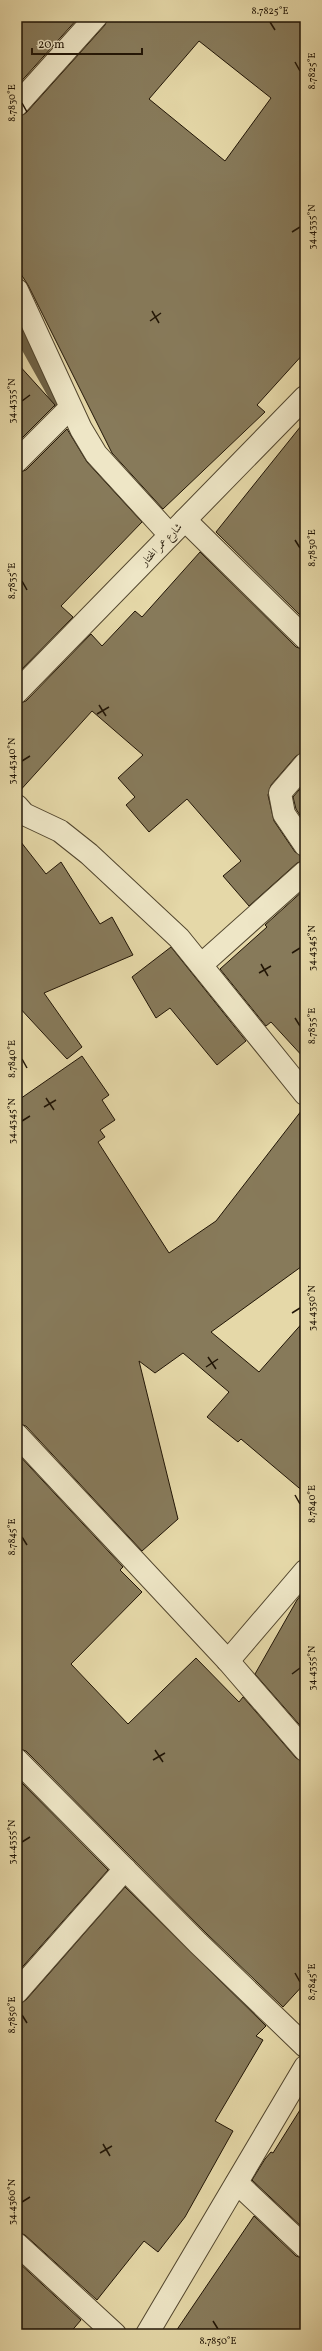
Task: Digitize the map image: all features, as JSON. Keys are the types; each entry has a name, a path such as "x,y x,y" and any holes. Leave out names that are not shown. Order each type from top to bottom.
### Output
{"street":[{"path":"17,105 96,17"},
{"path":"17,290 70,408 96,454 177,528 305,638"},
{"name":"شارع عمر المختار","path":"17,692 305,397"},
{"path":"17,461 70,408"},
{"path":"305,764 280,793 284,814 305,845"},
{"path":"17,806 24,814 60,832 89,854 179,938 305,1094"},
{"path":"201,965 305,872"},
{"path":"17,1435 228,1661 305,1750"},
{"path":"228,1661 305,1571"},
{"path":"17,1760 125,1869 305,2046"},
{"path":"17,1992 125,1869"},
{"path":"147,2334 305,2067"},
{"path":"237,2183 305,2247"},
{"path":"17,2244 115,2334"}],"building":[{"path":"17,17 79,17 17,86"},
{"path":"108,17 305,17 305,352 257,405 265,412 163,509 112,453 28,285 17,268 17,117 26,113 105,25","holes":["199,41 271,98 225,161 149,99"]},
{"path":"17,363 55,405 17,443"},
{"path":"305,421 305,620 216,532"},
{"path":"67,429 87,462 142,522 61,606 73,617 17,674 17,473 26,470"},
{"path":"200,552 296,647 305,650 305,752 296,756 271,785 268,795 274,821 295,852 305,857 305,860 297,863 249,906 223,876 241,861 187,799 149,832 126,805 135,797 118,778 143,755 92,711 17,794 17,704 26,701 91,634 102,646 135,611 142,617"},
{"path":"305,783 305,823 296,809 293,797"},
{"path":"17,837 46,874 61,862 100,924 112,917 133,955 44,993 82,1047 67,1059 17,1005"},
{"path":"305,889 305,1059 271,1022 266,1026 220,969 267,927 265,925"},
{"path":"171,947 246,1041 217,1065 170,1008 156,1018 132,977"},
{"path":"82,1056 109,1095 102,1100 115,1120 100,1130 105,1137 98,1142 169,1253 216,1221 305,1106 305,1264 211,1332 259,1372 305,1320 305,1493 241,1439 238,1442 207,1417 229,1392 183,1353 155,1373 139,1361 178,1519 142,1551 26,1426 17,1423 17,1101"},
{"path":"17,1453 123,1567 120,1570 142,1592 71,1664 128,1724 196,1658 239,1702 243,1697 296,1758 305,1762 305,1983 283,2007 207,1934 26,1751 17,1748"},
{"path":"305,1590 305,1731 255,1674 297,1600"},
{"path":"17,1778 108,1870 17,1973"},
{"path":"125,1887 266,2026 256,2036 263,2040 215,2121 233,2131 185,2217 158,2252 144,2241 97,2300 25,2235 17,2232 17,2004 26,2000"},
{"path":"305,2102 305,2230 252,2180 265,2159 271,2152 273,2153"},
{"path":"254,2216 296,2256 305,2259 305,2334 174,2334"},
{"path":"17,2261 81,2320 69,2334 17,2334"}],"waterway":[{"path":"17,330 59,405"}]}
